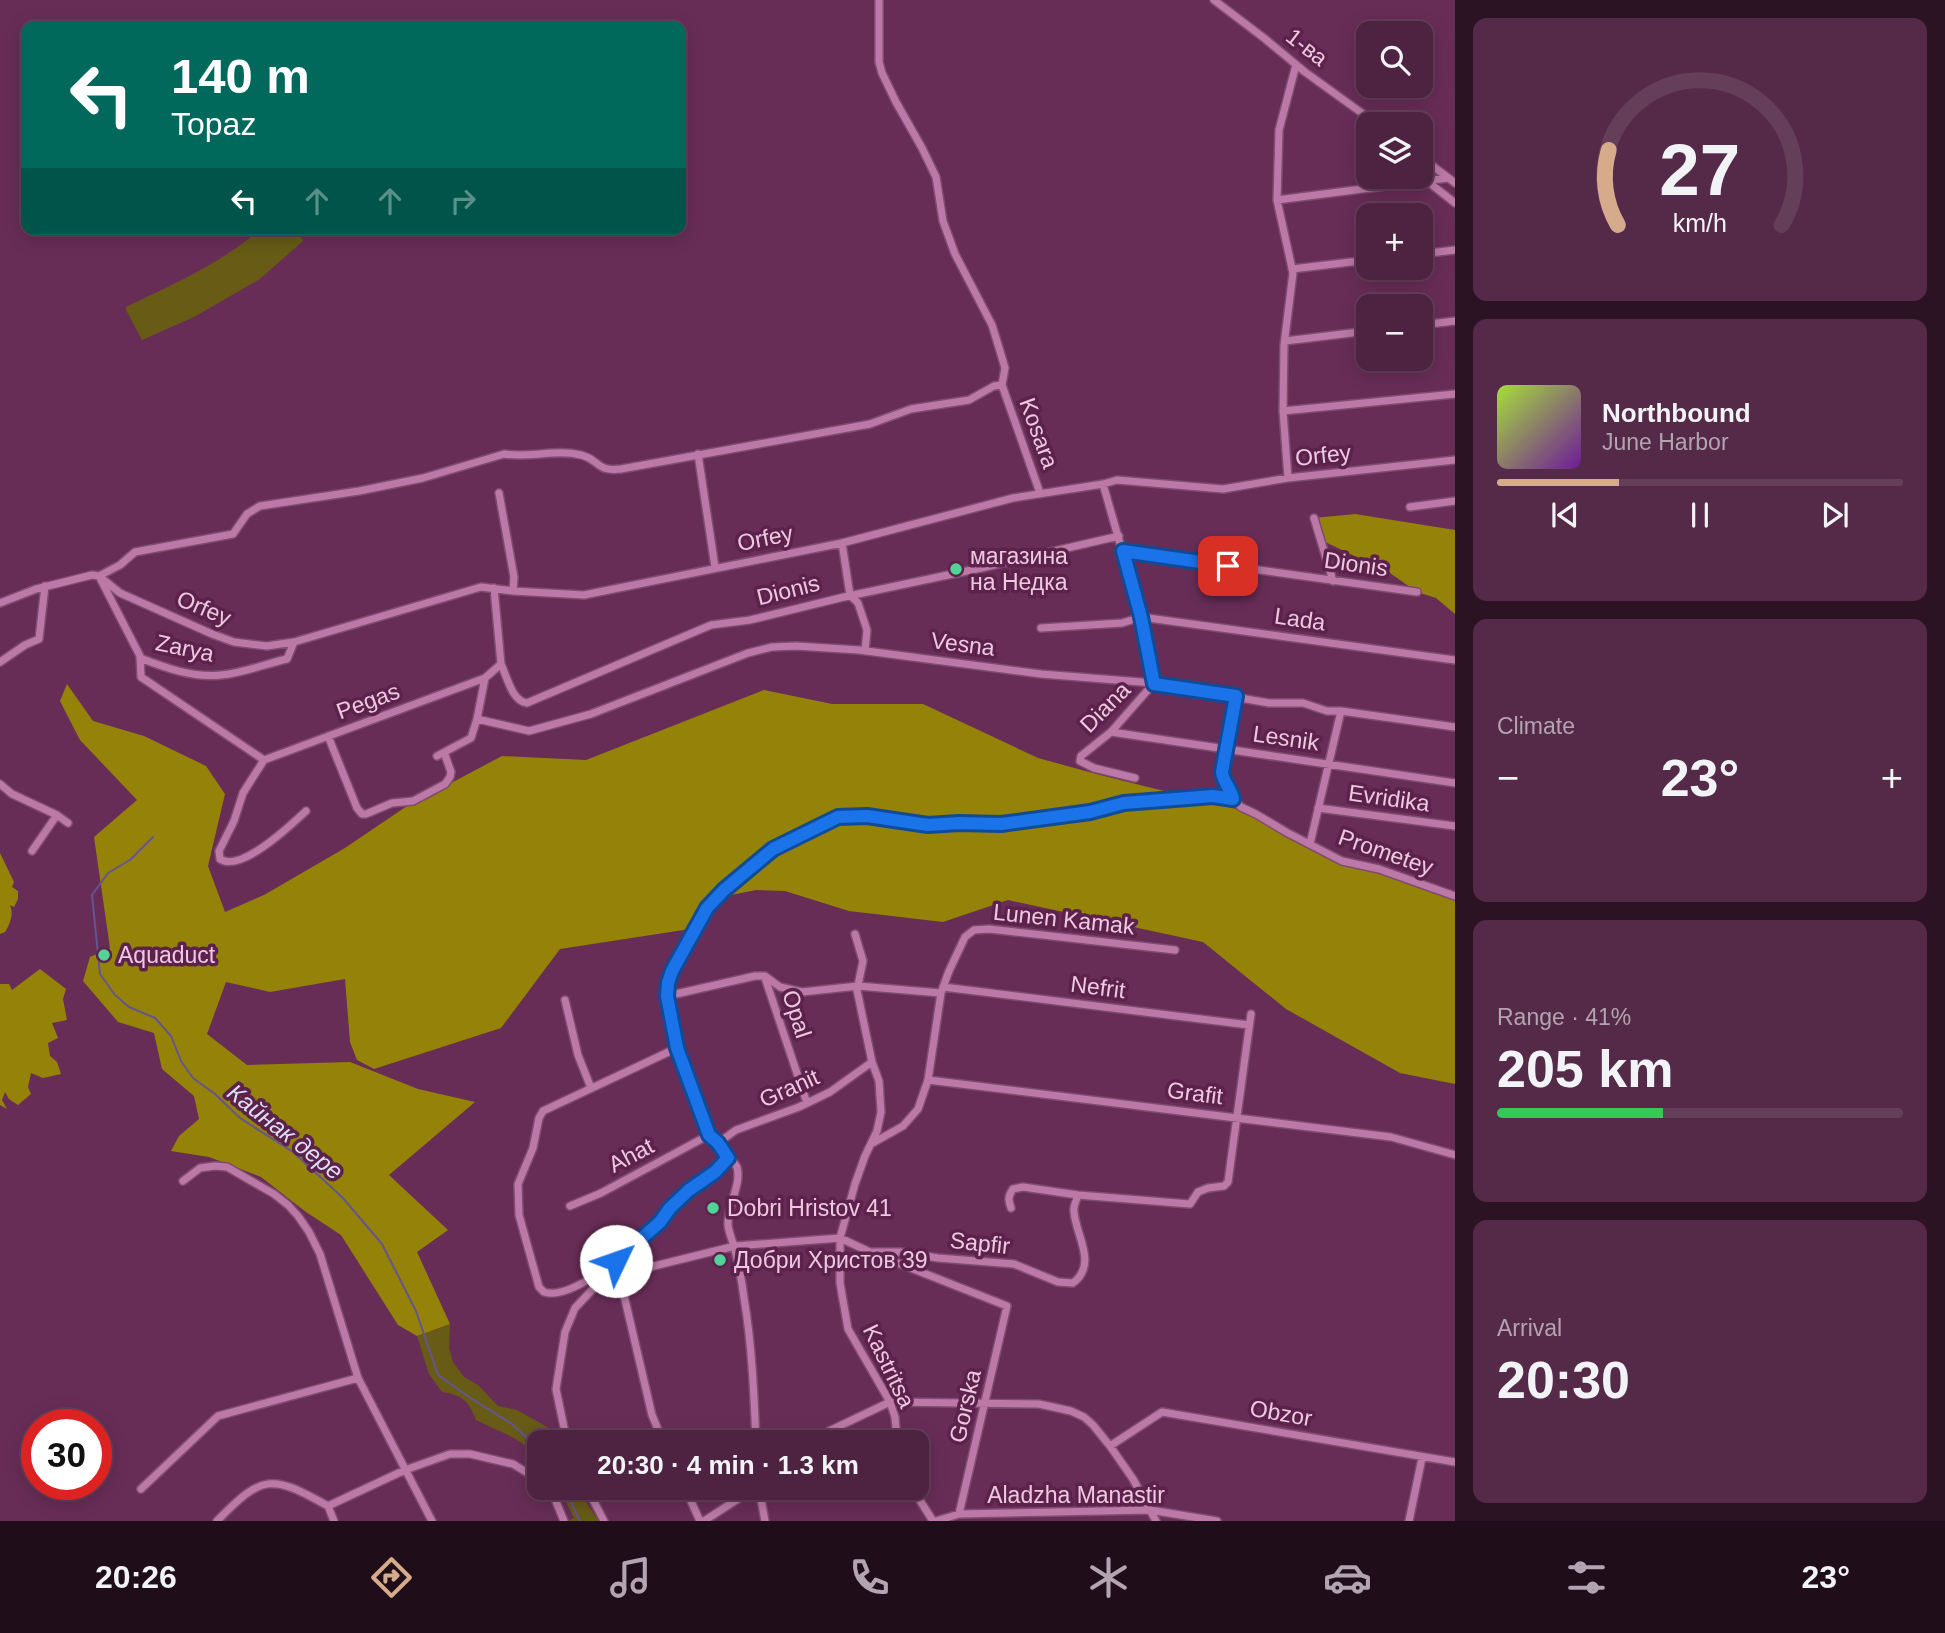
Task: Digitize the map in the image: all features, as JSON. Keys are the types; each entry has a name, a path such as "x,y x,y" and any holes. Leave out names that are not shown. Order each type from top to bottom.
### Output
{"street":[{"name":"Kosara","path":"879,0 879,62 882,73 936,177 943,221 955,254 992,326 1005,368 1002,385 1040,493"},
{"name":"1-ва","path":"1213,0 1361,112"},
{"path":"1288,478 1283,411 1285,341 1292,269 1277,200 1279,130 1296,65"},
{"path":"1433,166 1452,180"},
{"path":"1433,181 1452,180"},
{"path":"1433,186 1455,203"},
{"path":"1277,200 1364,189"},
{"path":"1433,253 1455,250"},
{"path":"1292,269 1356,261"},
{"path":"1433,324 1455,321"},
{"path":"1285,341 1356,332"},
{"path":"0,603 45,586 92,575 99,576 120,565 135,552 233,534 247,514 260,506 423,478 504,454 580,455 609,471 870,424 911,409 970,400 1002,385"},
{"path":"1283,411 1455,394"},
{"path":"698,454 715,568"},
{"name":"Orfey","path":"99,576 120,593 212,634 234,642 267,646 294,642 481,587 584,595 842,543 1013,498 1117,480 1223,489 1288,478 1455,460"},
{"path":"1103,484 1141,617 1154,684"},
{"path":"499,493 514,577 513,591"},
{"path":"1410,507 1455,501"},
{"path":"1314,518 1333,581"},
{"name":"Dionis","path":"494,588 501,664 516,698 527,703 711,625 750,620 850,595 1119,536"},
{"path":"842,543 850,595 858,603 867,630 864,651"},
{"name":"Dionis","path":"1123,551 1417,592"},
{"name":"Zarya","path":"99,576 140,658 141,677 264,760"},
{"path":"0,662 39,639 45,586"},
{"name":"Lada","path":"1041,628 1122,622 1141,617 1455,660"},
{"name":"Zarya","path":"140,658 175,671 222,675 286,659 294,642"},
{"name":"Vesna","path":"477,719 529,731 591,714 748,653 772,647 796,646 864,651 1041,674 1154,684 1269,703 1303,703 1328,711 1455,727"},
{"path":"328,736 357,808 362,814 392,803 414,801 446,784 451,772 441,754 471,738 485,678 501,664"},
{"name":"Pegas","path":"264,760 485,678"},
{"name":"Diana","path":"1135,778 1094,768 1080,761 1081,756 1111,732 1154,684"},
{"path":"755,1430 745,1300 735,1247 729,1235 728,1211 738,1177 736,1166 709,1135 677,1048 667,996 672,971 707,908 773,849 838,817 867,816 928,825 1001,824 1090,812 1124,803 1213,796 1233,799 1222,772 1236,696"},
{"path":"1310,844 1340,711"},
{"name":"Lesnik","path":"1111,732 1455,783"},
{"path":"264,760 243,793 234,821 219,851 222,862 243,859 278,837 306,811"},
{"path":"0,784 12,794 68,822"},
{"name":"Prometey","path":"1233,799 1241,807 1342,861 1379,869 1455,896"},
{"name":"Evridika","path":"1318,808 1455,826"},
{"path":"32,851 57,815"},
{"name":"Lunen Kamak","path":"942,990 965,937 974,930 989,929 1175,950"},
{"name":"Kastritsa","path":"855,934 863,961 857,990 872,1062 879,1080 881,1112 877,1131 855,1184 840,1238 840,1283 848,1329 890,1402 896,1430"},
{"path":"667,996 765,976"},
{"name":"Nefrit","path":"765,976 780,987 802,992 858,986 942,990 1249,1025"},
{"name":"Opal","path":"765,976 807,1103"},
{"path":"870,1144 904,1126 918,1109 928,1080 942,990"},
{"path":"565,1000 578,1055 591,1088"},
{"path":"1011,1208 1008,1200 1013,1189 1034,1188 1077,1195 1190,1204 1198,1192 1224,1186 1227,1182 1238,1117 1251,1014"},
{"path":"677,1048 543,1111 533,1148 518,1184 519,1215 540,1287 544,1292 555,1293 591,1280 660,1222 689,1190 715,1172 728,1158"},
{"name":"Granit","path":"718,1143 736,1130 830,1092 872,1062"},
{"name":"Grafit","path":"928,1080 1391,1137 1455,1155"},
{"name":"Ahat","path":"570,1206 601,1193 709,1135"},
{"path":"183,1181 200,1168 228,1167 274,1194 298,1216 320,1254 358,1378 432,1521"},
{"name":"Sapfir","path":"870,1252 900,1252 1014,1264 1058,1282 1073,1283 1082,1273 1086,1256 1073,1210 1077,1195"},
{"path":"618,1275 735,1247 840,1238 870,1252"},
{"name":"Gorska","path":"870,1252 1007,1306 959,1514"},
{"path":"616,1261 652,1415 658,1430"},
{"path":"565,1430 556,1389 565,1332 575,1308 616,1261"},
{"path":"141,1489 218,1416 358,1378"},
{"path":"831,1430 890,1402 1038,1404 1071,1411 1084,1417 1110,1446 1133,1479 1156,1521"},
{"name":"Obzor","path":"1110,1446 1162,1412 1455,1462"},
{"path":"328,1506 405,1470 450,1454 470,1454 513,1464 527,1473"},
{"path":"1409,1521 1422,1458"},
{"path":"217,1521 239,1498 265,1483 281,1483 298,1488 328,1506 334,1521"},
{"path":"555,1500 564,1521"},
{"path":"593,1500 604,1521"},
{"path":"691,1500 702,1521 737,1500"},
{"path":"760,1500 765,1521"},
{"path":"920,1500 934,1521"},
{"name":"Aladzha Manastir","path":"934,1521 959,1514 1013,1517 1150,1510 1217,1521"}],"shaded area":[{"path":"252,235 300,235 303,241 260,279 194,317 142,340 126,307 213,263"},
{"path":"1355,514 1455,530 1455,614 1436,598 1417,592 1390,573 1321,540 1314,518"},
{"path":"67,684 93,721 144,736 206,766 225,794 208,866 225,912 264,895 345,848 404,808 502,756 586,760 764,690 832,704 923,704 1038,758 1256,814 1342,861 1455,896 1455,1084 1400,1073 1286,1009 1203,942 1008,900 943,922 849,911 785,891 756,890 716,898 690,929 560,949 501,1028 374,1069 357,1060 350,1042 345,979 270,992 226,982 207,1034 247,1065 350,1062 418,1089 475,1102 389,1175 448,1230 417,1252 450,1324 417,1336 398,1325 341,1235 261,1177 209,1157 171,1151 179,1136 199,1119 194,1096 162,1069 154,1033 118,1022 83,981 90,957 110,948 94,837 137,800 80,740 60,701"},
{"path":"0,853 14,882 12,887 18,891 18,899 14,907 10,905 10,922 5,932 0,934"},
{"path":"40,969 66,989 63,999 67,1020 52,1023 58,1038 48,1043 50,1056 57,1062 61,1074 43,1078 31,1073 28,1087 31,1094 18,1105 9,1099 5,1092 2,1100 7,1109 0,1105 0,984 9,984 12,990"},
{"path":"450,1324 449,1348 453,1362 464,1377 478,1385 498,1406 517,1410 552,1430 527,1430 527,1448 476,1420 464,1400 442,1392 429,1374 417,1336"},
{"path":"565,1500 584,1500 599,1521 568,1521 574,1518"}],"waterway":[{"name":"Кайнак дере","path":"153,837 130,860 108,873 92,895 100,974 115,995 129,1007 155,1018 171,1036 181,1061 193,1078 240,1118 293,1152 342,1197 382,1244 416,1311 438,1375 512,1424 527,1438"},
{"name":"Кайнак дере","path":"570,1500 580,1521"}],"place":[{"name":"магазина на Недка","path":"956,569"},
{"name":"Aquaduct","path":"104,955"},
{"name":"Dobri Hristov 41","path":"713,1208"},
{"name":"Добри Христов 39","path":"720,1260"}],"route":[{"path":"616,1261 660,1222 689,1190 715,1172 728,1158 709,1135 677,1048 667,996 672,971 707,908 773,849 838,817 867,816 928,825 1001,824 1090,812 1124,803 1213,796 1233,799 1222,772 1236,696 1154,684 1141,617 1123,551 1228,566"}]}
